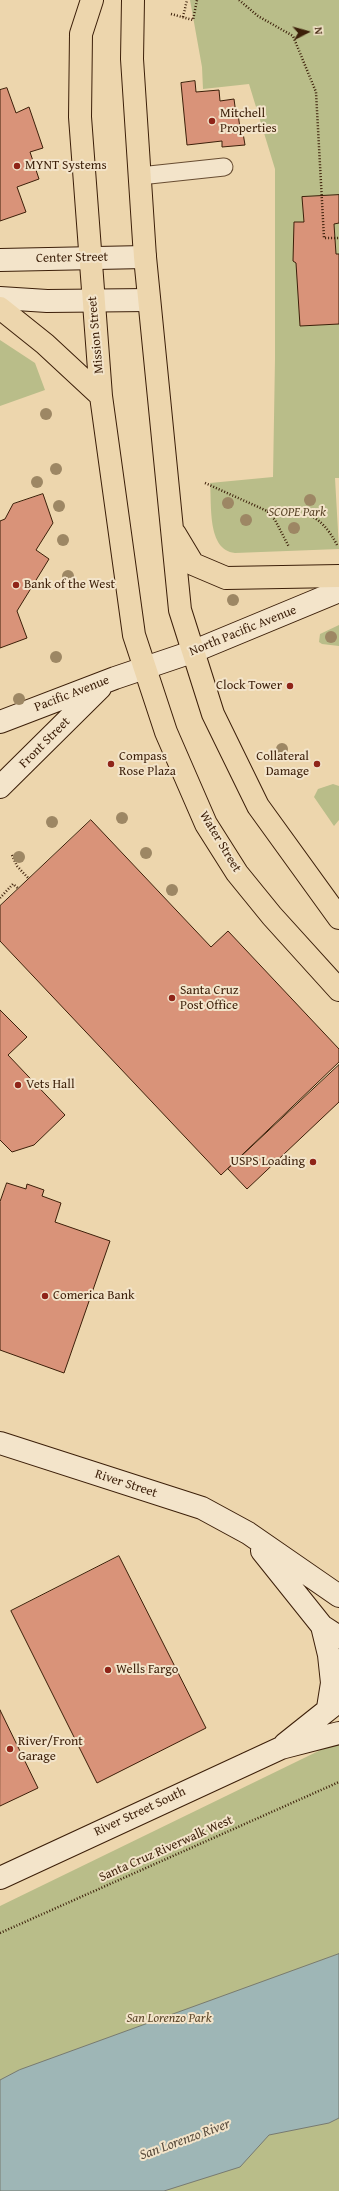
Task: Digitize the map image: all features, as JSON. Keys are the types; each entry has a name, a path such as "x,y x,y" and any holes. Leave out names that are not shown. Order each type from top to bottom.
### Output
{"main road":[{"name":"Mission Street","path":"92,0 81,34 80,110 93,301 101,396 134,635 145,668"},
{"path":"133,0 132,58 145,257 170,526 180,610 192,652 214,714 258,806 339,918"},
{"path":"0,308 45,344 101,396"},
{"path":"170,526 193,564 226,578 339,576"},
{"name":"Water Street","path":"145,668 166,732 206,824 237,873 267,910 339,990"}],"street":[{"name":"Center Street","path":"0,260 145,257"},
{"path":"0,298 48,301 149,300"},
{"name":"North Pacific Avenue","path":"145,668 192,652 339,591"},
{"name":"Pacific Avenue","path":"0,722 106,681 145,668"},
{"name":"Front Street","path":"0,787 106,681"},
{"name":"River Street","path":"0,1443 202,1508 248,1533 339,1596"},
{"name":"River Street","path":"248,1533 331,1632"},
{"path":"331,1632 333,1704"},
{"name":"River Street South","path":"281,1748 333,1704"},
{"name":"River Street South","path":"0,1878 281,1748 339,1733"}],"lane":[{"path":"140,176 224,167"}],"path":[{"path":"183,18 187,0"},
{"path":"171,14 193,20 197,0"},
{"path":"239,0 258,16 293,36 316,92 324,238 339,238"},
{"path":"205,483 267,511 275,520 289,547"},
{"path":"267,511 284,508 305,512 330,531 337,545"},
{"path":"12,855 17,866 29,879"},
{"path":"0,898 13,884 19,888"},
{"name":"Santa Cruz Riverwalk West","path":"0,1933 339,1782"}],"green space":[{"name":"SCOPE Park","path":"190,0 339,0 339,478 335,478 339,549 235,553 226,550 220,544 215,535 211,514 210,483 273,477 275,359 275,169 249,84 203,89 202,67"},
{"path":"0,340 35,363 45,390 0,406"},
{"path":"339,625 339,646 322,644 319,642 320,634"},
{"path":"333,784 339,786 339,820 334,826 314,797 318,789"},
{"name":"San Lorenzo Park","path":"339,1741 339,2191 0,2191 0,1906"}],"water":[{"name":"San Lorenzo River","path":"339,1954 339,2118 329,2123 269,2135 240,2167 164,2191 0,2191 0,2080 19,2070"}],"building":[{"name":"Mitchell Properties","path":"195,81 196,92 219,90 220,101 234,99 236,114 238,114 240,128 242,127 245,145 222,147 222,141 187,145 181,83"},
{"name":"MYNT Systems","path":"7,88 16,113 29,107 43,148 30,152 39,179 17,187 26,212 0,221 0,90"},
{"path":"339,195 339,223 334,224 336,254 339,254 339,324 300,326 296,263 293,261 294,222 304,222 302,197"},
{"name":"Bank of the West","path":"43,494 53,523 36,550 49,559 17,611 27,638 0,648 0,521 5,519 13,504"},
{"name":"Santa Cruz Post Office","path":"91,820 211,947 228,931 339,1049 339,1062 221,1175 0,941 0,906"},
{"name":"Vets Hall","path":"0,1010 27,1037 8,1055 65,1115 34,1145 12,1152 0,1140"},
{"path":"339,1065 339,1102 247,1189 228,1169"},
{"name":"Comerica Bank","path":"7,1183 26,1189 27,1184 44,1190 42,1196 61,1203 55,1222 110,1241 64,1373 0,1350 0,1202"},
{"name":"Wells Fargo","path":"119,1556 206,1728 97,1783 11,1611"},
{"name":"River/Front Garage","path":"0,1710 38,1788 0,1806"}],"place":[{"name":"Mitchell Properties","path":"212,121"},
{"name":"MYNT Systems","path":"17,166"},
{"name":"Bank of the West","path":"16,585"},
{"name":"Clock Tower","path":"290,686"},
{"name":"Compass Rose Plaza","path":"111,764"},
{"name":"Collateral Damage","path":"317,764"},
{"name":"Santa Cruz Post Office","path":"172,998"},
{"name":"Vets Hall","path":"18,1085"},
{"name":"USPS Loading","path":"313,1162"},
{"name":"Comerica Bank","path":"45,1296"},
{"name":"Wells Fargo","path":"108,1670"},
{"name":"River/Front Garage","path":"10,1749"}]}
